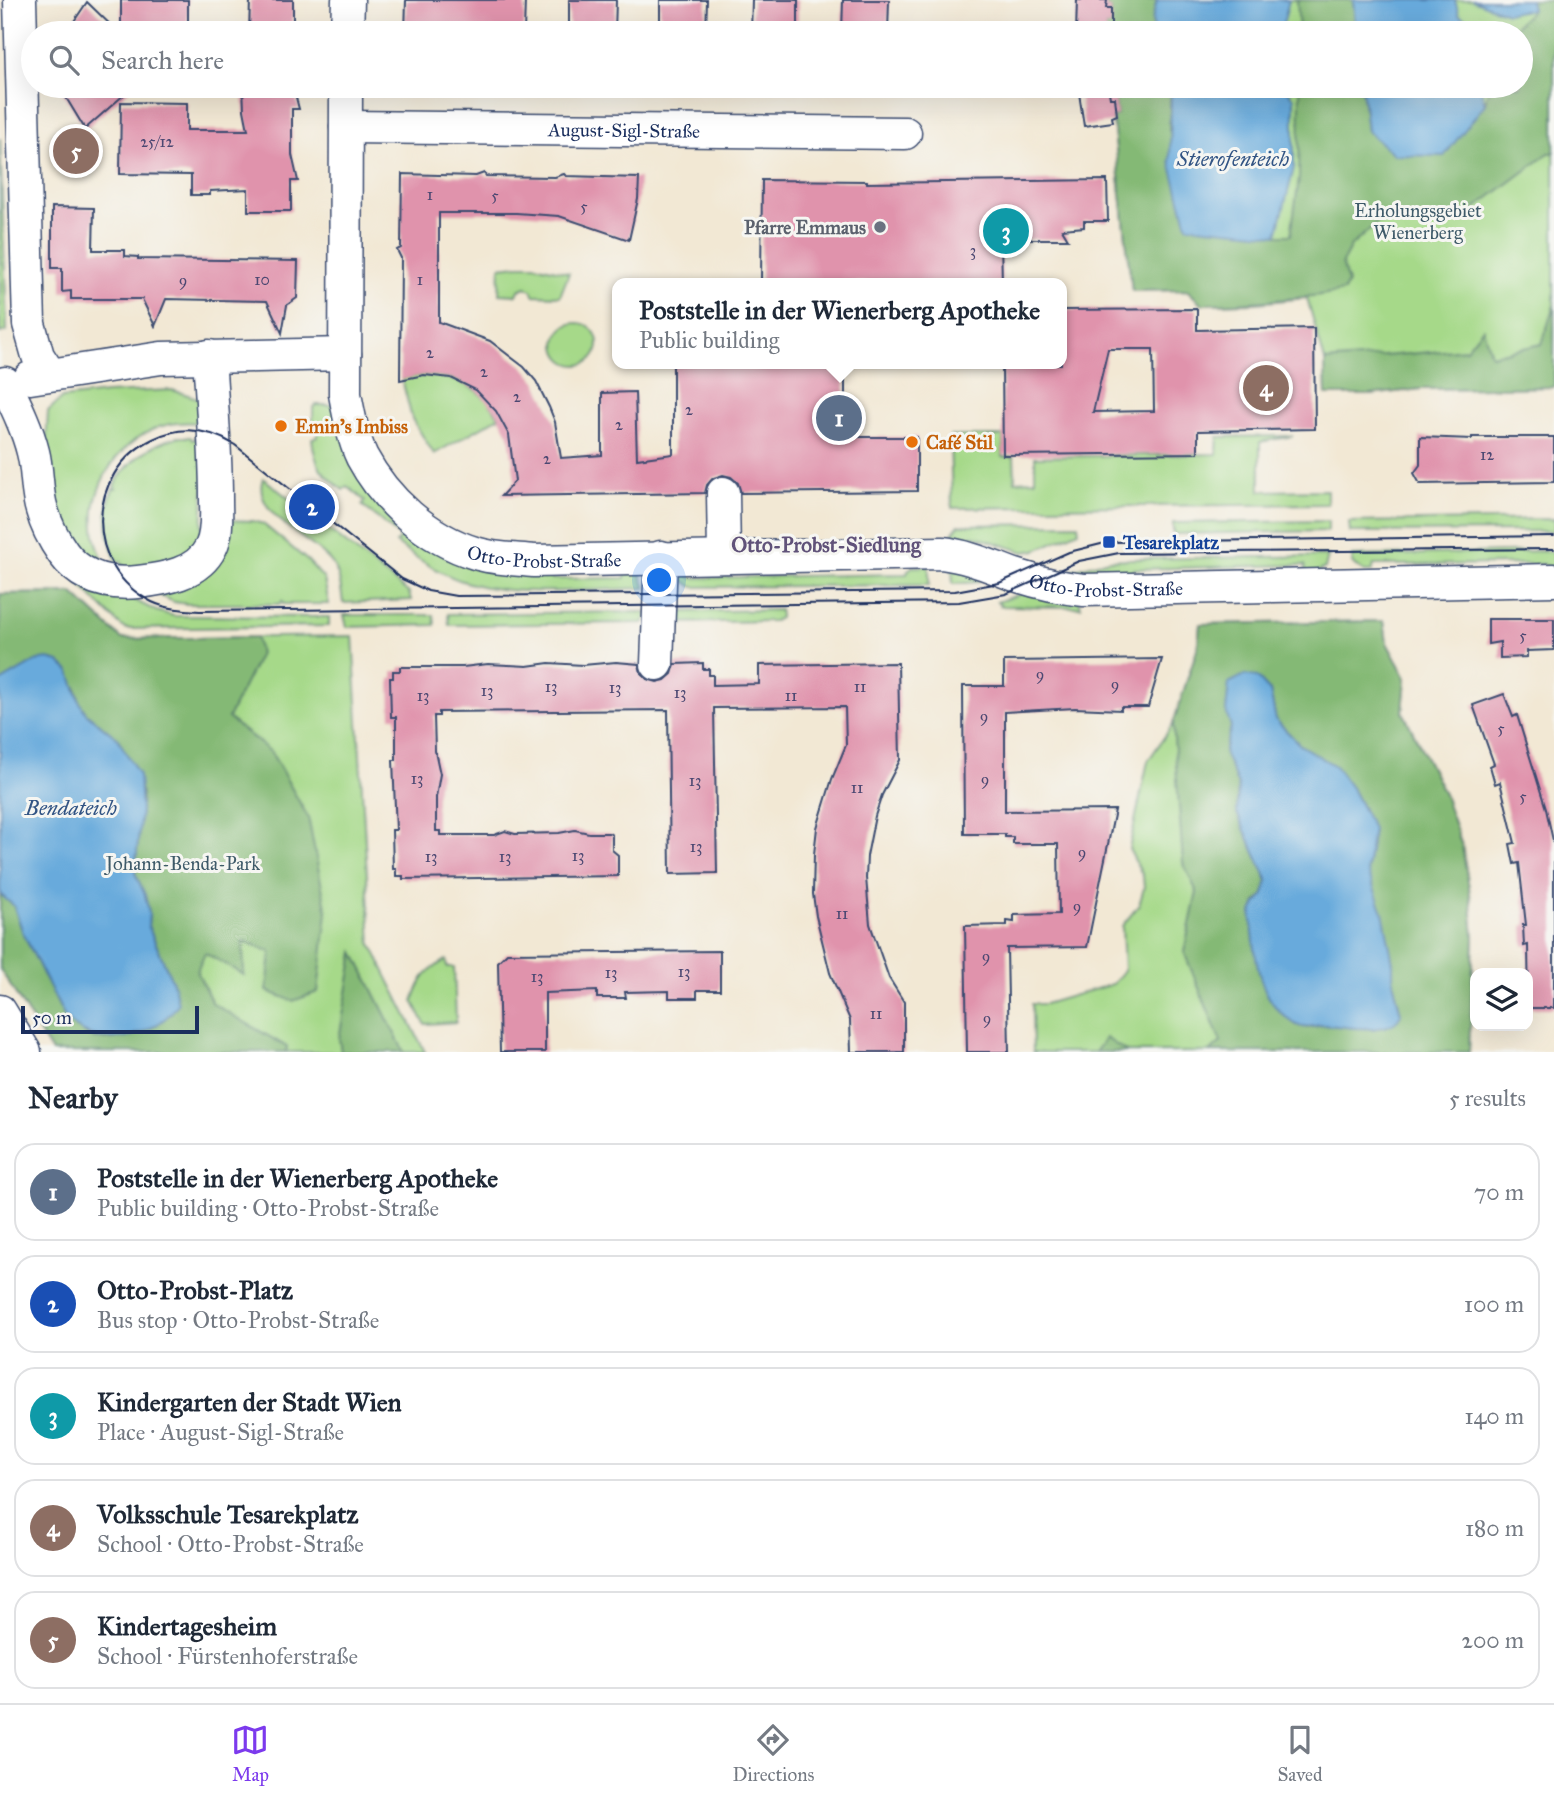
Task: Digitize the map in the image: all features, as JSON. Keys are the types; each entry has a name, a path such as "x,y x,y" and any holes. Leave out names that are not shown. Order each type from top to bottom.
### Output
{"highway":[{"path":"0,1042 6,1052"}],"street":[{"path":"20,0 21,36"},
{"path":"347,21 348,0"},
{"path":"23,98 29,324 43,365"},
{"name":"Otto-Probst-Straße","path":"346,98 347,406 361,455 386,491 410,516 436,535 473,553 523,560 942,553 964,556 1018,576 1084,590 1554,580"},
{"name":"August-Sigl-Straße","path":"346,127 905,133"},
{"path":"209,356 214,411 216,525 211,547 186,571 173,576 111,583 83,573 65,556 52,536 41,510 34,455 2,378 43,365 209,356 345,354"},
{"path":"723,493 724,556"},
{"path":"657,664 661,557"},
{"path":"0,1011 26,1052"}],"green space":[{"name":"Erholungsgebiet Wienerberg","path":"1107,0 1554,0 1554,387 1421,389 1370,395 1326,395 1325,361 1307,298 1202,304 1187,290 1132,291 1112,117 1117,115 1115,98 1533,98 1533,21 1110,21"},
{"path":"1107,0 1157,0 1152,21 1111,21 1111,9 1106,8"},
{"path":"1297,0 1353,0 1355,21 1298,21"},
{"path":"1530,0 1554,0 1554,153 1549,153 1458,221 1378,222 1351,246 1342,263 1348,283 1344,291 1308,297 1202,304 1187,290 1132,291 1112,117 1117,115 1115,98 1170,98 1169,130 1277,235 1291,235 1299,178 1300,98 1363,98 1367,131 1485,104 1486,98 1533,98 1533,21 1521,21 1532,10"},
{"path":"0,138 7,331 0,333"},
{"path":"535,265 569,273 560,296 533,295 526,287 519,290 517,295 499,294 500,267"},
{"path":"1554,305 1554,387 1421,389 1370,395 1326,395 1325,361 1466,349 1483,328 1491,355 1542,344"},
{"path":"577,323 592,329 598,344 592,359 577,365 562,359 556,344 562,329"},
{"path":"424,375 457,381 477,391 499,417 434,454 412,419 402,379"},
{"path":"172,390 201,399 205,423 181,423 160,427 143,434 116,459 105,474 94,509 96,539 110,573 91,566 52,508 46,446 48,411 62,398"},
{"path":"333,405 382,506 551,573 552,579 625,578 626,571 640,573 646,588 552,591 504,589 453,578 419,560 396,543 400,537 362,505 365,501 347,486 343,490 320,468 312,438 317,437 318,424 313,423 313,407"},
{"path":"950,436 1003,436 1003,457 1014,457 1015,481 1035,480 1035,457 1217,454 1218,437 1293,436 1260,442 1260,491 1327,490 1327,504 952,508"},
{"path":"177,437 206,439 202,532 188,555 126,575 120,566 121,561 117,562 108,535 108,508 113,489 116,489 114,485 141,455 157,444"},
{"path":"263,478 409,593 411,600 343,603 340,581 334,566 274,514 261,491"},
{"path":"1554,519 1554,531 1350,532 1349,522"},
{"path":"228,520 263,524 308,561 324,579 329,604 283,604 282,601 280,604 187,604 174,602 152,592"},
{"path":"1328,521 1328,531 1173,534 1173,523"},
{"path":"1078,524 1079,531 1036,550 1024,552 975,536 952,534 959,525"},
{"path":"1554,552 1554,570 1543,564 1374,565 1372,572 1364,572 1353,564 1352,556"},
{"path":"1328,556 1325,568 1315,573 1306,572 1305,565 1133,569 1132,575 1074,577 1072,570 1108,560"},
{"path":"929,566 929,585 693,587 674,574 688,570 691,578 907,574 912,567"},
{"path":"952,566 980,574 978,582 953,584"},
{"path":"75,580 122,594 156,611 174,616 329,617 329,626 127,629"},
{"name":"Johann-Benda-Park","path":"72,593 122,639 353,636 371,944 425,1052 52,1052 0,969 0,594"},
{"path":"72,593 122,639 256,637 260,654 228,718 271,752 308,817 327,912 318,992 293,1001 267,991 271,952 243,941 244,975 205,953 197,971 212,1003 287,1047 286,1052 52,1052 0,969 0,894 14,906 23,933 65,1018 90,1037 106,1040 134,1035 174,985 148,926 149,913 145,895 135,873 142,793 118,739 86,713 76,687 36,661 0,682 0,594"},
{"path":"1023,593 1079,600 1081,607 1001,606 997,602"},
{"path":"780,610 780,618 774,621 672,623 669,612"},
{"path":"646,612 643,623 449,625 448,614"},
{"path":"344,615 434,615 435,625 347,627"},
{"path":"1384,621 1387,643 1406,678 1403,712 1443,792 1462,846 1474,937 1473,968 1470,968 1469,1052 1033,1052 1032,1004 1045,1004 1113,984 1124,970 1122,926 1139,905 1144,888 1143,876 1129,849 1148,761 1173,724 1198,646 1200,624"},
{"path":"1384,621 1387,643 1406,678 1403,712 1443,792 1462,846 1474,937 1473,968 1470,968 1469,1052 1210,1052 1221,1042 1184,952 1197,892 1183,863 1173,724 1198,646 1200,624","holes":["1270,691 1276,720 1300,745 1335,766 1354,792 1373,829 1367,870 1393,963 1393,981 1401,1014 1374,1029 1324,1025 1308,1028 1296,1025 1255,903 1263,896 1268,881 1237,813 1238,785 1224,752 1231,727"]},
{"path":"354,952 404,1052 341,1052 339,1039"},
{"path":"446,960 447,967 454,967 456,1022 425,1024 413,1001 425,976"},
{"path":"1106,1038 1127,1052 1095,1052"}],"water":[{"path":"1157,0 1289,0 1284,21 1152,21"},
{"path":"1353,0 1455,0 1459,15 1471,21 1355,21"},
{"path":"1472,0 1530,0 1532,10 1507,13"},
{"name":"Stierofenteich","path":"1171,98 1294,98 1294,168 1277,235 1187,226 1170,161"},
{"path":"1363,98 1483,98 1485,104 1444,156 1395,155 1367,131"},
{"name":"Bendateich","path":"48,659 59,662 70,672 86,713 118,739 139,775 141,810 135,873 145,895 149,913 148,926 174,985 178,1004 154,1026 124,1037 92,1035 77,1029 65,1018 23,933 14,906 0,894 0,682 36,661"},
{"path":"1245,675 1257,677 1270,691 1276,720 1300,745 1335,766 1354,792 1373,829 1367,870 1383,912 1393,963 1393,981 1401,1014 1397,1021 1389,1026 1299,1026 1284,1016 1264,988 1257,965 1252,917 1253,908 1263,896 1268,881 1237,813 1238,785 1224,752 1231,727 1226,711 1229,683"}],"building":[{"path":"121,0 188,0 188,21 121,21"},
{"path":"250,0 293,0 293,21 249,21"},
{"path":"406,0 525,0 524,21 405,21"},
{"path":"569,0 616,0 615,21 569,21"},
{"path":"660,0 707,0 706,21 660,21"},
{"path":"752,0 798,0 798,21 751,21"},
{"path":"843,0 889,0 888,21 842,21"},
{"path":"1077,0 1107,0 1106,8 1111,8 1111,21 1076,21"},
{"path":"87,2 107,21 74,21"},
{"path":"66,98 120,98 85,129"},
{"path":"244,98 296,98 299,109 292,109 292,155 298,181 291,181 291,211 248,211 248,189 191,195 191,175 120,174 121,102 187,103 187,130 248,130"},
{"path":"1080,98 1115,98 1117,115 1112,117 1113,122 1084,126"},
{"path":"484,173 486,176 555,177 564,174 639,178 638,199 629,240 559,216 439,213 439,322 490,341 524,367 536,381 549,407 555,422 561,458 602,455 602,393 635,392 637,459 673,454 673,369 845,369 845,437 917,437 917,491 741,493 738,483 723,475 713,478 705,493 501,496 515,481 509,435 496,411 476,390 451,378 424,375 400,380 401,258 397,250 401,248 402,174 476,176"},
{"path":"762,180 867,183 1107,180 1108,221 1084,221 1084,227 1062,229 1068,239 1001,239 1002,278 761,278"},
{"path":"52,207 94,208 93,250 125,250 125,256 138,259 298,261 297,298 287,305 282,333 267,301 166,299 155,326 142,299 71,299 71,291 62,292 62,268 52,268"},
{"path":"1197,309 1197,330 1314,328 1315,429 1198,431 1198,453 1003,455 1002,369 1067,369 1067,310","holes":["1108,349 1153,349 1154,411 1093,412"]},
{"path":"1420,437 1554,437 1554,482 1420,484 1414,473 1420,465"},
{"path":"1488,619 1554,619 1554,650 1527,651 1527,657 1500,658 1500,642 1488,644"},
{"path":"1162,659 1148,707 1005,712 1005,811 1115,810 1087,947 1007,948 1009,1052 967,1052 965,926 1007,925 1007,921 1014,922 1014,915 1059,914 1058,844 1013,844 1013,837 1005,837 1005,834 964,834 963,686 1004,686 1004,661"},
{"path":"616,662 639,664 641,673 647,679 657,682 672,674 675,664 703,663 703,669 709,669 709,675 713,675 713,685 759,684 759,665 898,663 900,760 882,795 875,816 867,856 866,878 870,924 889,978 904,1002 904,1052 851,1052 850,1020 830,973 816,916 813,894 817,828 846,745 845,707 714,708 717,873 670,874 668,710 439,712 439,716 434,716 435,751 440,774 436,797 436,831 440,831 440,835 494,835 505,831 515,834 559,833 575,830 609,833 612,835 612,850 618,855 618,876 403,879 403,876 396,876 396,869 393,869 392,830 396,830 393,760 396,760 396,717 391,717 390,678 393,678 393,671 400,671 400,667 463,667 488,664 527,666 549,663 583,665"},
{"path":"1504,694 1513,717 1517,715 1546,809 1554,845 1554,1008 1533,1008 1533,968 1528,968 1528,945 1524,946 1523,925 1526,925 1519,863 1514,864 1510,844 1515,843 1500,782 1495,784 1490,766 1494,764 1473,705"},
{"path":"720,951 720,990 697,990 697,998 669,998 669,991 625,992 626,998 597,998 597,991 545,993 545,1052 500,1052 498,962 507,953"}],"tram line":[{"path":"1554,536 1109,542 1069,552 999,583 955,591 456,596 428,591 402,579 235,445 215,435 195,431 163,435 131,454 114,474 105,496 101,520 104,544 113,567 129,587 152,602 176,609 200,611 959,602 1006,594 1079,561 1119,553 1554,549"}],"place":[{"name":"Kindertagesheim","path":"76,151"},
{"name":"Pfarre Emmaus","path":"880,227"},
{"name":"Kindergarten der Stadt Wien","path":"1006,231"},
{"name":"Volksschule Tesarekplatz","path":"1266,388"},
{"name":"Poststelle in der Wienerberg Apotheke","path":"839,418"},
{"name":"Emin's Imbiss","path":"281,426"},
{"name":"Café Stil","path":"912,442"},
{"name":"Otto-Probst-Platz","path":"312,507"},
{"name":"Tesarekplatz","path":"1109,542"}],"district":[{"name":"Otto-Probst-Siedlung","path":"826,545"}]}
